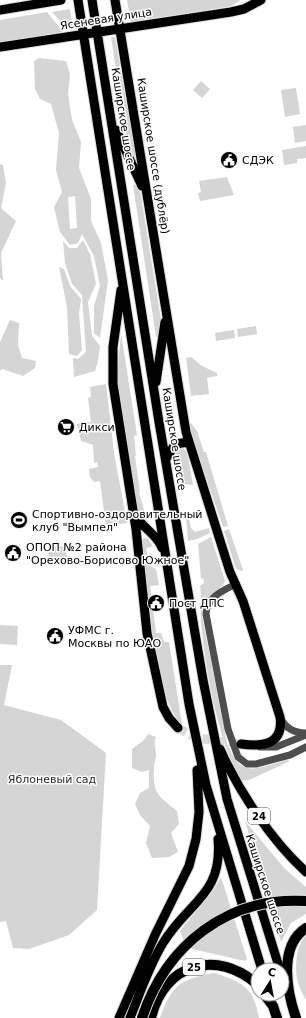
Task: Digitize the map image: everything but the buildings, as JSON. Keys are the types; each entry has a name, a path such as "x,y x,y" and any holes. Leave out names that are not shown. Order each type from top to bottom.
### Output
{"highway":[{"path":"142,1018 147,1003 165,969 195,936 214,923 253,906 276,902 306,901"},
{"path":"293,1010 288,977 288,959 297,937 306,928"},
{"name":"25","path":"151,1018 159,994 167,983 177,975 200,965 225,966 235,969 250,979"},
{"path":"269,1002 275,1013"}],"main road":[{"path":"0,10 58,0"},
{"path":"78,0 167,561 180,652 196,739 216,822 260,962"},
{"name":"Каширское шоссе","path":"92,0 154,391 191,612 222,781 235,832 277,962"},
{"name":"Каширское шоссе (дублёр)","path":"115,0 166,315 189,442 218,534 243,601 280,717"},
{"path":"231,12 240,6 245,0"},
{"name":"Ясеневая улица","path":"0,47 231,12 254,5 261,0"},
{"path":"111,118 147,196"},
{"path":"121,277 113,347 113,384 132,508 147,633 161,699 166,712 178,728"},
{"path":"154,391 166,315"},
{"path":"166,459 175,444 189,442"},
{"path":"132,508 138,520 160,541 167,561"},
{"path":"241,744 256,746 267,744 276,737 280,728 280,717"},
{"name":"24","path":"214,734 232,777 245,797 295,862 306,872"},
{"path":"119,1018 155,935 181,884 193,852 199,812 196,739"},
{"path":"130,1018 153,962 171,932 204,894 215,877 219,859 216,822"},
{"path":"272,1002 275,1013"}],"street":[{"path":"236,584 212,599 206,614 228,729 236,754 242,761 254,764 286,756 306,747"},
{"path":"280,717 288,728 295,732 306,734"},
{"path":"256,746 276,747 306,734"}],"green space":[{"path":"127,0 240,0 232,6 131,22"},
{"path":"70,9 73,30 68,30 52,12"},
{"path":"47,12 63,32 0,42 0,20"},
{"path":"111,37 115,37 136,155 132,158 127,142"},
{"path":"39,58 66,61 70,74 68,94 72,120 81,142 79,168 91,199 91,221 101,243 108,280 100,338 94,333 94,306 100,286 94,256 82,234 78,243 70,245 60,232 54,207 62,192 56,170 59,133 51,104 40,99 35,89 34,61","holes":["75,196 77,228 70,229 68,197"]},
{"path":"201,81 210,89 202,98 193,90"},
{"path":"296,88 300,114 285,117 281,90"},
{"path":"306,125 306,141 295,143 293,127"},
{"path":"306,146 306,158 297,159 297,163 284,165 282,150"},
{"path":"0,164 3,165 6,183 1,208 16,221 1,253 3,281 0,278"},
{"path":"227,177 234,195 200,201 198,193 201,192 199,181"},
{"path":"139,184 162,326 161,337 156,337 133,185"},
{"path":"83,240 90,254 96,284 88,302 92,336 100,346 95,371 74,377 73,358 78,359 86,352 82,295 72,284 65,263 63,241 69,248 77,248"},
{"path":"59,267 64,269 70,286 81,299 79,314 82,350 77,356 69,354 67,307"},
{"path":"10,320 19,323 18,345 22,358 36,361 35,368 23,376 2,369 0,371 0,342"},
{"path":"256,326 257,334 238,337 237,329"},
{"path":"234,330 235,338 216,341 215,333"},
{"path":"121,333 137,435 134,436 139,493 149,526 138,510 128,455 117,377"},
{"path":"191,357 202,366 217,373 217,376 207,378 209,394 191,396 186,358"},
{"path":"106,384 114,453 127,523 106,526 100,481 94,482 90,477 89,469 98,467 97,462 94,463 93,445 81,441 77,424 91,422 88,398 91,397 90,387"},
{"path":"191,423 197,431 204,452 206,452 228,526 223,527 188,425"},
{"path":"182,447 187,452 193,485 184,484 177,472 175,457 177,449"},
{"path":"186,517 189,518 191,528 195,532 209,528 210,533 188,541"},
{"path":"229,529 243,570 242,571 236,569 224,531"},
{"path":"211,537 225,581 205,603 202,615 227,743 232,755 244,767 258,768 287,760 290,761 249,780 241,781 233,765 219,725 209,682 201,622 200,586 204,583 203,578 201,579 198,544"},
{"path":"148,538 152,545 151,547 146,548 150,566 156,569 159,585 150,586 156,633 161,633 164,642 169,642 182,724 172,710 164,690 158,665 149,608 142,539"},
{"path":"66,546 67,561 49,562 48,548"},
{"path":"0,625 18,626 17,645 0,644"},
{"name":"Яблоневый сад","path":"0,665 12,665 4,705 61,720 106,753 97,910 69,935 29,949 13,948 6,921 0,922"},
{"path":"148,734 156,737 154,784 161,798 177,811 179,824 171,833 178,852 169,857 152,858 146,843 150,826 140,815 135,804 140,793 149,788 149,770 142,772 132,768 132,749 144,740"},
{"path":"245,821 285,869 306,887 306,914 291,923 281,942"},
{"path":"221,877 247,959 245,961 192,949 184,941 180,931 214,889"},
{"path":"306,936 306,1000 298,983 296,965 300,945"},
{"path":"215,973 240,983 250,993 250,1002 255,1002 259,1018 160,1018 169,997 179,985 203,975"}],"tunnel":[{"path":"178,728 197,738 240,744"}],"place":[{"name":"СДЭК","path":"229,160"},
{"name":"Дикси","path":"66,427"},
{"name":"Спортивно-оздоровительный клуб \"Вымпел\"","path":"19,520"},
{"name":"ОПОП №2 района \"Орехово-Борисово Южное\"","path":"13,553"},
{"name":"Пост ДПС","path":"156,603"},
{"name":"УФМС г. Москвы по ЮАО","path":"55,636"}]}
